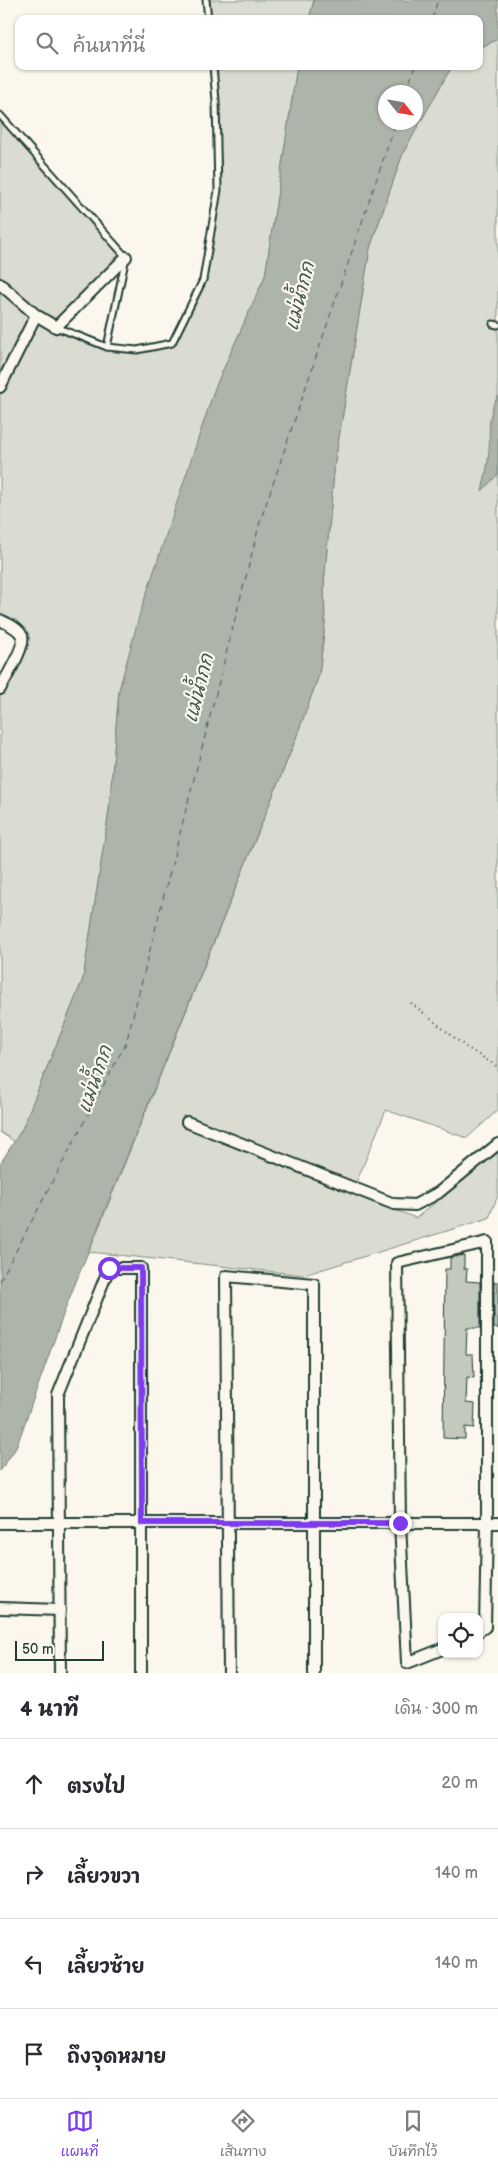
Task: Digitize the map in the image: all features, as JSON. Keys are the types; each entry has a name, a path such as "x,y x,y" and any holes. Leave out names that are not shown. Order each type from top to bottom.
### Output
{"street":[{"path":"0,284 36,315 56,328 126,257"},
{"path":"0,386 36,315"},
{"path":"0,620 18,631 23,640 0,689"},
{"path":"187,1122 394,1204 415,1206 438,1193 498,1144"},
{"path":"438,1651 407,1663 400,1523 397,1263 486,1242 487,1523 485,1628 483,1629"},
{"path":"60,1673 58,1395 109,1268 141,1268 142,1673"},
{"path":"229,1673 226,1276 314,1284 314,1673"},
{"path":"0,1523 498,1523"},
{"path":"0,1608 60,1610"}],"lane":[{"path":"206,0 208,15"},
{"path":"56,328 107,347 137,350 172,343 203,280 218,190 213,70"},
{"path":"0,115 126,257 107,347"}],"path":[{"path":"410,1003 466,1047 498,1067"}],"shaded area":[{"path":"206,0 314,0 310,15 208,15"},
{"path":"498,39 498,1110 467,1138 386,1110 352,1193 416,1218 498,1152 498,1195 489,1218 304,1275 89,1252 293,746 319,675 325,624 324,583 335,462 370,248 403,153 416,130 423,130 423,117 450,70 483,70 483,46"},
{"path":"213,70 296,70 265,276 215,388 119,690 109,811 83,979 15,1142 0,1132 0,679 23,640 30,638 0,621 0,114 126,257 57,327 107,347 137,350 172,343 203,280 218,190"}],"water":[{"path":"314,0 498,0 498,39 483,46 483,15 310,15"},
{"name":"แม่น้ำกก","path":"296,70 450,70 423,117 423,85 378,85 378,130 416,130 403,153 370,248 335,462 324,583 325,624 319,675 293,746 67,1304 16,1448 0,1471 0,1164 22,1129 83,979 109,811 119,690 140,613 215,388 265,276"},
{"path":"498,396 498,474 482,491 489,456 489,429 492,409"}],"building":[{"path":"464,1255 464,1269 467,1269 466,1281 480,1282 480,1328 467,1328 466,1354 473,1354 474,1378 467,1377 466,1403 475,1404 474,1428 465,1427 465,1439 443,1438 445,1269 450,1269 450,1258"},
{"path":"494,1282 498,1282 498,1328 494,1328"}],"ferry route":[{"path":"433,15 438,0"},
{"path":"408,85 414,70"},
{"path":"0,1281 126,1043 260,522 393,130"}],"route":[{"path":"109,1268 141,1268 142,1523 400,1523"}]}
